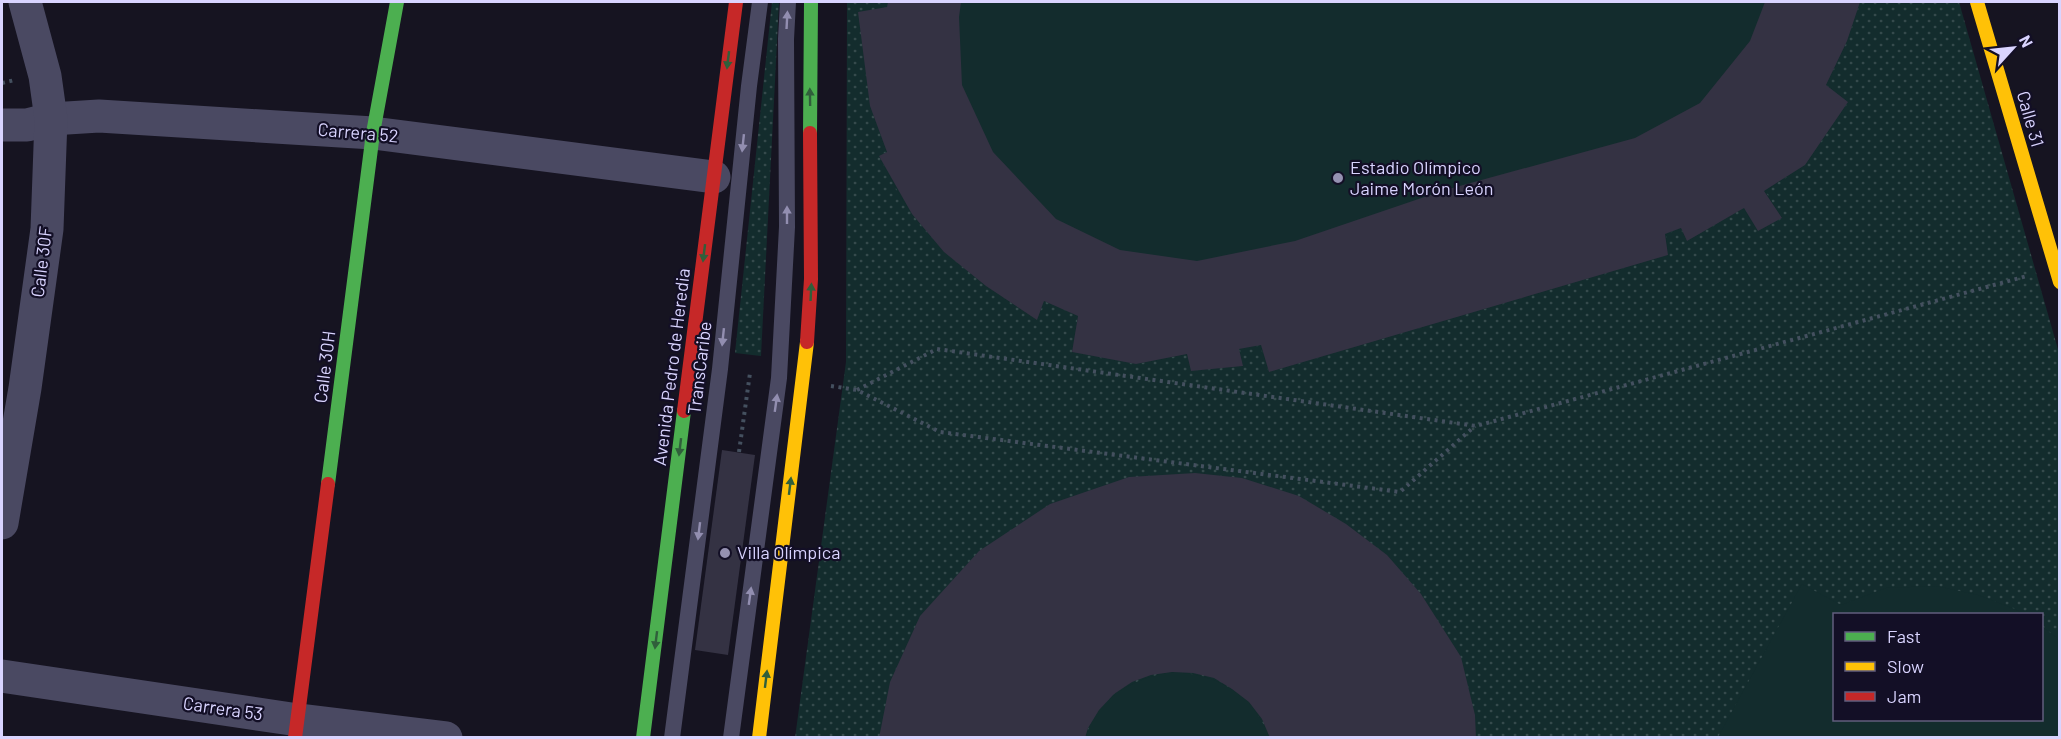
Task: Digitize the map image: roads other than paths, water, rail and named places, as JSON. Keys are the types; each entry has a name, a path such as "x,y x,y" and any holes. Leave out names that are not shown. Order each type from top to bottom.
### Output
{"main road":[{"name":"Calle 30H","path":"297,729 373,133 397,2"},
{"name":"Avenida Pedro de Heredia","path":"643,738 736,2"},
{"path":"759,738 810,318 812,256 809,72 811,2"},
{"name":"Calle 31","path":"1977,2 2058,272"}],"street":[{"name":"Calle 30F","path":"2,523 25,388 47,229 49,106 45,76 25,2"},
{"name":"Carrera 52","path":"2,125 27,125 49,106 99,116 373,133 714,177"},
{"name":"Carrera 53","path":"2,676 297,729 446,738"}],"lane":[{"name":"TransCaribe","path":"672,738 720,369 749,86 760,2"},
{"path":"730,738 779,378 787,227 786,39 788,2"}],"place":[{"name":"Estadio Olímpico Jaime Morón León","path":"1338,178"},
{"name":"Villa Olímpica","path":"725,553"}]}
